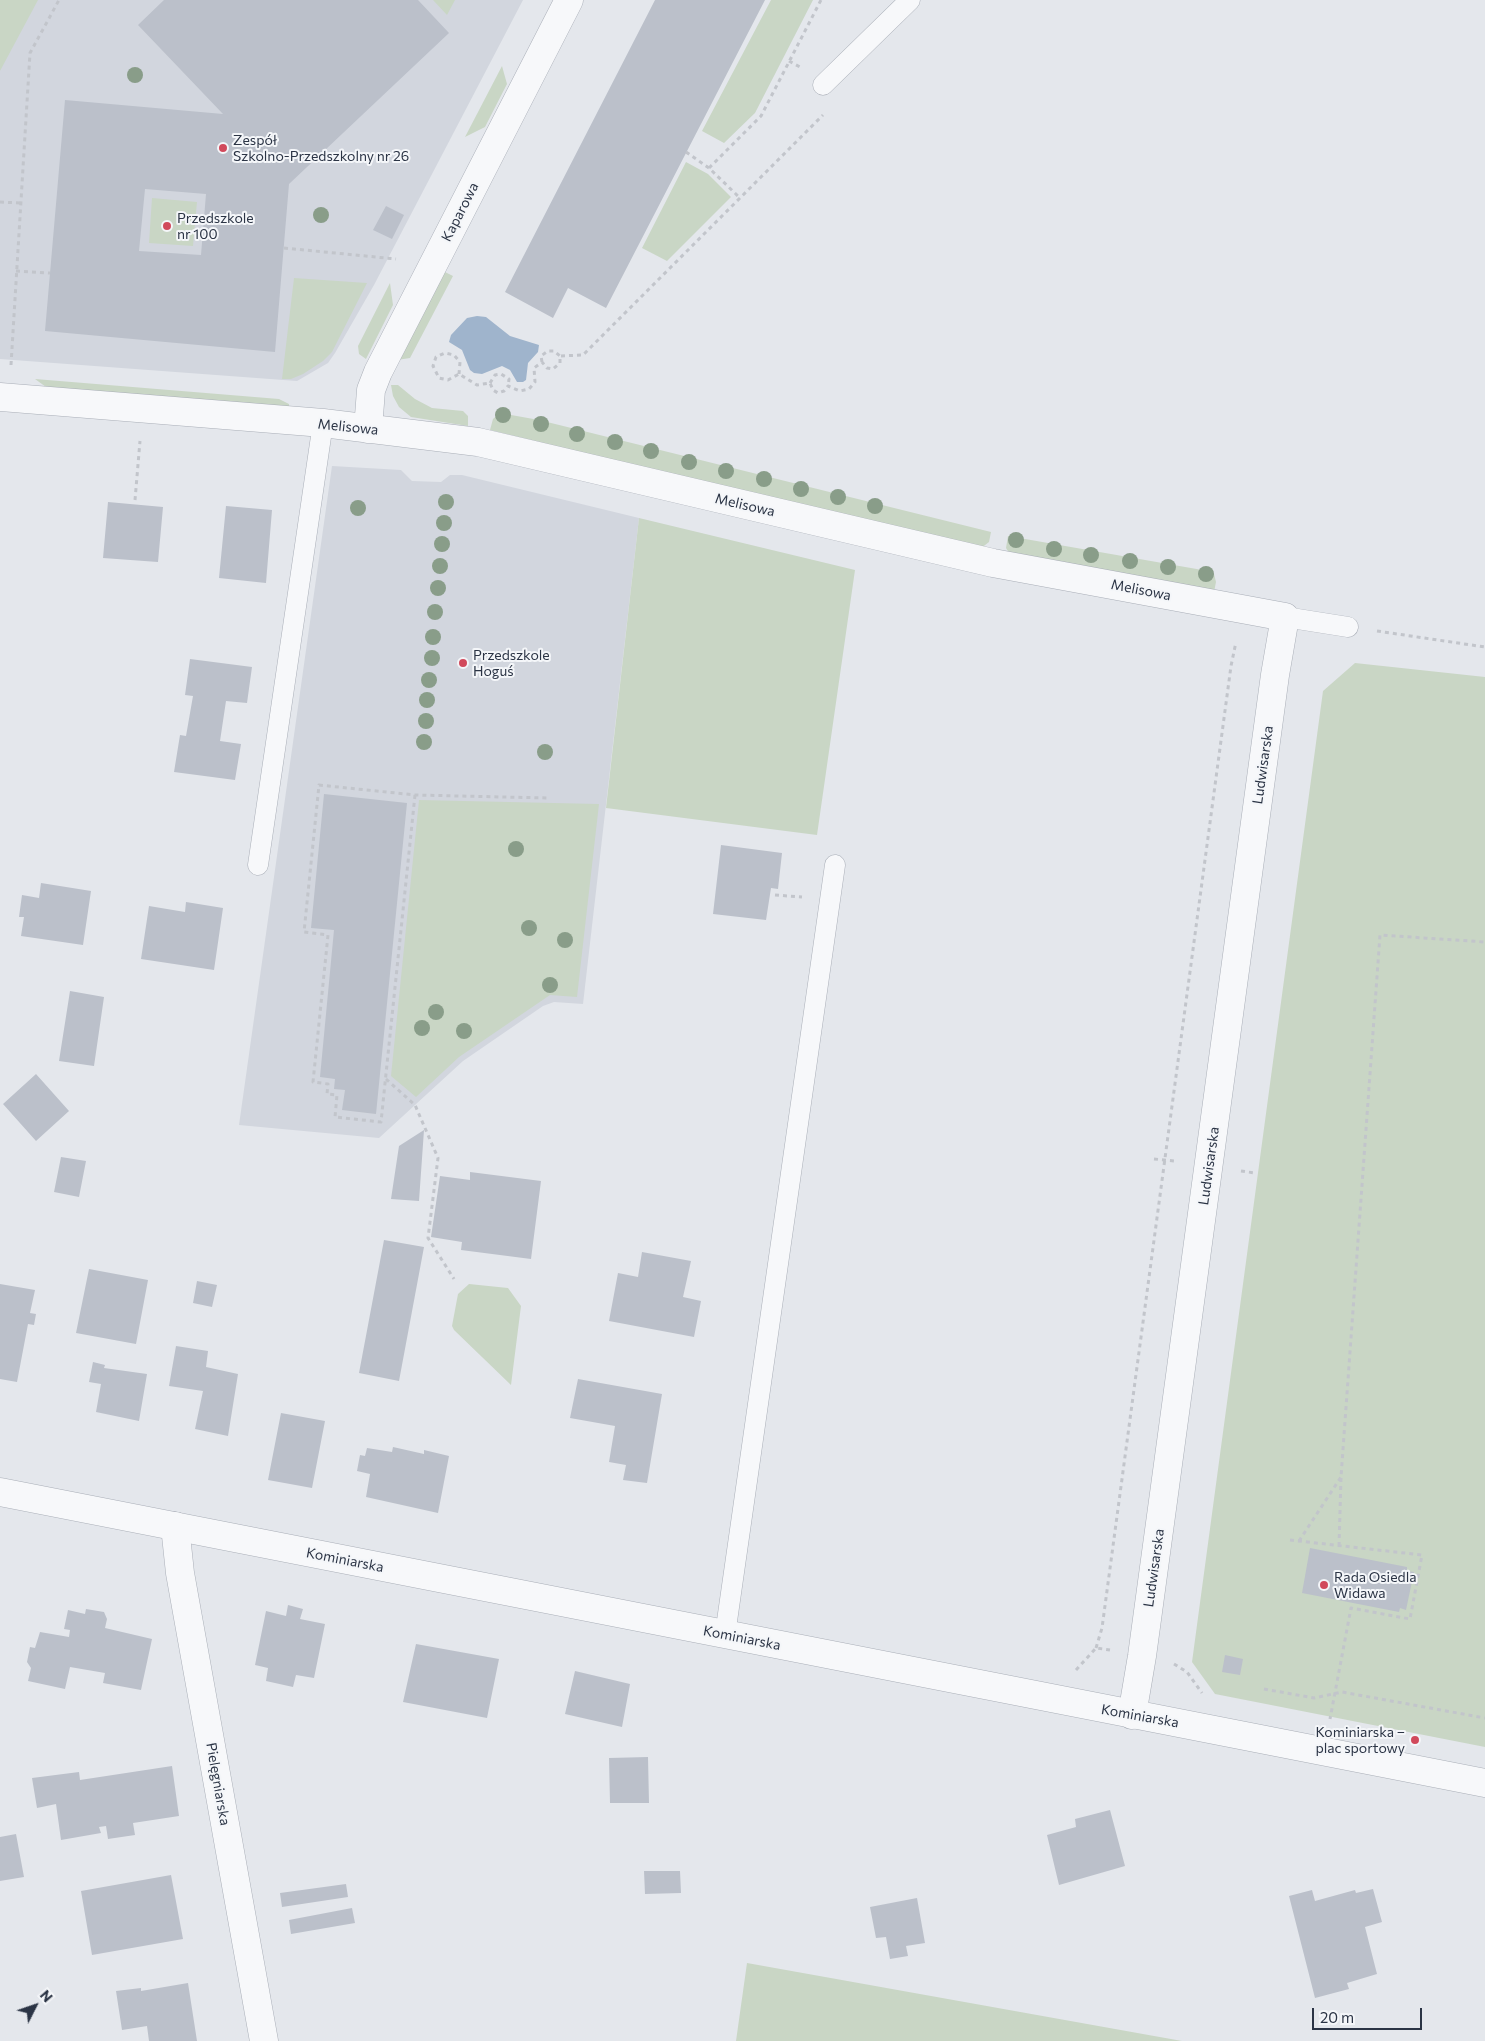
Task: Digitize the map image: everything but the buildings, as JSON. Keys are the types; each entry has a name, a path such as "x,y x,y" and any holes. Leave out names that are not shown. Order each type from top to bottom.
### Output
{"street":[{"name":"Kaparowa","path":"368,429 371,390 378,372 569,0"},
{"name":"Melisowa","path":"0,397 323,423 478,442 993,563 1286,617"},
{"name":"Ludwisarska","path":"1132,1716 1144,1647 1274,685 1286,617"},
{"name":"Kominiarska","path":"0,1492 1132,1716 1485,1783"},
{"name":"Pielęgniarska","path":"175,1526 180,1573 264,2041"}],"lane":[{"path":"823,85 910,0"},
{"path":"258,865 323,423"},
{"name":"Melisowa","path":"1286,617 1348,627"},
{"path":"725,1635 835,865"}],"path":[{"path":"11,368 30,53 60,0"},
{"path":"710,168 761,116 821,0"},
{"path":"560,356 560,363 553,369 547,368 542,362 541,356 548,351 554,351 560,356 583,355 837,100 810,73 789,61"},
{"path":"686,152 710,168 740,198"},
{"path":"0,202 20,203"},
{"path":"284,248 396,259"},
{"path":"16,271 50,273"},
{"path":"445,353 454,355 460,362 458,374 448,380 439,378 433,366 436,357 445,353"},
{"path":"508,387 520,392 529,389 535,382 534,368 542,362"},
{"path":"458,374 477,385 490,383"},
{"path":"501,374 509,379 508,387 498,393 493,390 490,383 493,377 501,374"},
{"path":"135,500 141,441"},
{"path":"1063,1702 1068,1678 1096,1648 1104,1618 1230,666 1242,609"},
{"path":"1348,627 1485,647"},
{"path":"415,795 381,1122 335,1117 337,1095 327,1094 328,1084 313,1082 328,935 304,932 319,785 415,795 548,798"},
{"path":"1339,1546 1341,1477 1380,935 1485,942"},
{"path":"386,1079 417,1108 438,1158 428,1238 454,1279"},
{"path":"1299,1541 1341,1477"},
{"path":"1290,1540 1422,1555 1410,1619 1351,1608 1329,1724"},
{"path":"1096,1648 1116,1651"},
{"path":"1166,1661 1186,1672 1206,1700"},
{"path":"1264,1689 1314,1698 1342,1692 1485,1718"}],"shaded area":[{"name":"Zespół Szkolno-Przedszkolny nr 26","path":"0,0 523,0 374,285 335,353 328,363 297,381 0,359"},
{"name":"Przedszkole Hoguś","path":"332,466 401,470 412,481 441,482 450,475 462,475 639,518 583,1004 554,1002 543,1006 463,1061 379,1138 239,1125"}],"green space":[{"path":"0,0 38,0 0,71"},
{"path":"433,0 455,0 447,15"},
{"path":"771,0 813,0 755,113 724,143 702,131"},
{"path":"502,66 507,84 485,127 465,137"},
{"path":"686,162 708,174 731,197 667,261 642,248"},
{"path":"152,198 197,202 193,246 149,243"},
{"path":"443,271 453,276 410,358 397,360"},
{"path":"294,278 367,283 332,352 323,361 303,374 291,379 282,379"},
{"path":"390,283 393,305 366,359 359,354 358,346"},
{"path":"35,379 279,399 289,404 289,407 46,387"},
{"path":"391,385 398,385 415,399 432,408 463,411 468,416 468,426 411,417 399,407 393,396"},
{"path":"500,413 539,420 991,532 989,542 980,549 490,430 493,419"},
{"path":"639,518 855,570 817,835 606,808"},
{"path":"1008,536 1208,571 1214,574 1216,582 1214,592 1011,556 1006,548"},
{"path":"1355,663 1485,677 1485,1747 1215,1694 1192,1662 1323,691"},
{"path":"419,800 599,804 577,997 550,995 459,1057 416,1097 391,1076"},
{"path":"469,1284 508,1288 521,1306 511,1385 452,1326 458,1294"},
{"path":"747,1963 1182,2041 736,2041"}],"water":[{"path":"486,317 510,336 539,345 538,352 528,363 526,380 517,382 510,370 502,366 482,374 474,373 470,370 462,350 449,342 451,335 467,318"}],"place":[{"name":"Zespół Szkolno-Przedszkolny nr 26","path":"223,148"},
{"name":"Przedszkole nr 100","path":"167,226"},
{"name":"Przedszkole Hoguś","path":"463,663"},
{"name":"Rada Osiedla Widawa","path":"1324,1585"},
{"name":"Kominiarska – plac sportowy","path":"1415,1740"}]}
